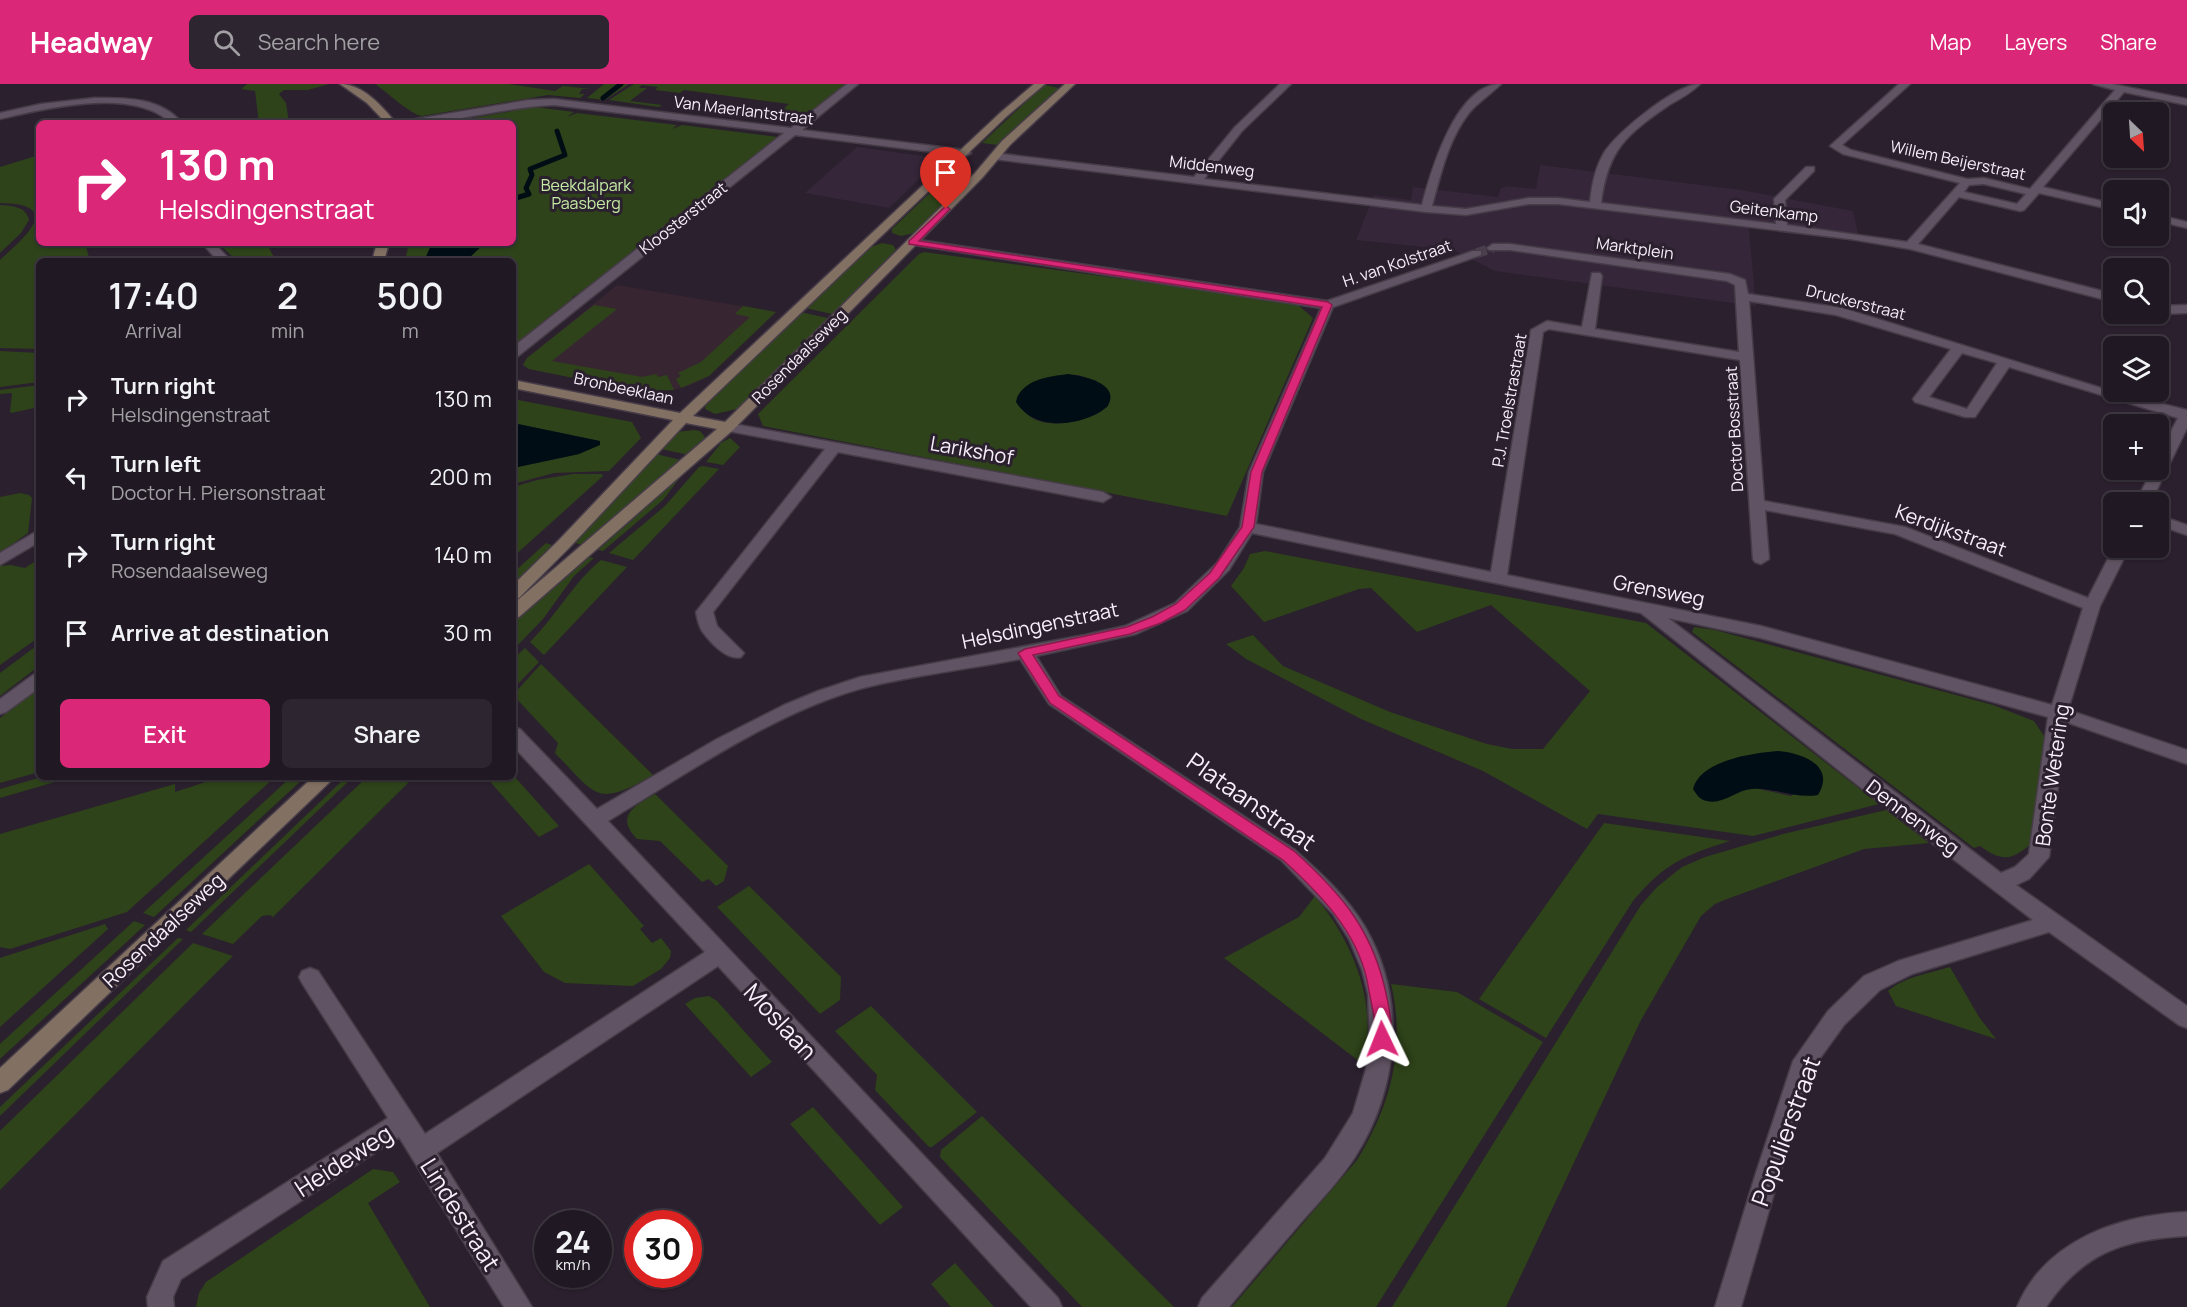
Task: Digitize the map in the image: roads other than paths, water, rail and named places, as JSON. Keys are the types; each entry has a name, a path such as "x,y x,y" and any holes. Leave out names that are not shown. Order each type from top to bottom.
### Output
{"street":[{"path":"345,84 370,100 388,120"},
{"name":"Kloosterstraat","path":"516,351 854,84"},
{"name":"Rosendaalseweg","path":"516,591 564,544 682,419 895,240 979,175 980,155 1003,116 1040,84"},
{"name":"Rosendaalseweg","path":"516,610 728,427 895,240 980,155 1070,84"},
{"path":"1198,180 1234,131 1286,84"},
{"path":"1426,209 1441,153 1454,126 1478,96 1496,84"},
{"path":"1595,205 1604,161 1617,143 1638,124 1695,84"},
{"name":"Willem Beijerstraat","path":"1905,84 1835,146 1840,150 1967,182 1977,179 2103,205"},
{"path":"2098,84 2187,102"},
{"path":"2036,191 2121,89"},
{"path":"0,116 56,104 115,99 157,105 175,120"},
{"name":"Van Maerlantstraat","path":"430,120 543,102 980,155"},
{"name":"Middenweg","path":"980,155 1426,209"},
{"path":"1782,228 1779,199 1810,169"},
{"path":"1910,246 1967,182"},
{"name":"Willem Beijerstraat","path":"1956,193 2020,208 2036,191"},
{"name":"Geitenkamp","path":"1426,209 1466,212 1539,200 1782,228 1910,246 2103,295"},
{"path":"2169,221 2187,225"},
{"path":"895,240 1328,305"},
{"path":"211,246 222,258"},
{"name":"Marktplein","path":"1492,248 1510,247 1730,278 1741,283 1744,297"},
{"name":"H. van Kolstraat","path":"1328,305 1477,254"},
{"path":"1588,332 1596,276"},
{"name":"Druckerstraat","path":"1744,297 1827,308 2186,415"},
{"name":"Doctor Bosstraat","path":"1744,297 1761,559"},
{"name":"Helsdingenstraat","path":"595,820 731,739 793,706 860,683 1025,653 1130,630 1181,607 1223,566 1248,527 1256,472 1328,305"},
{"path":"2169,310 2187,309"},
{"name":"P.J. Troelstrastraat","path":"1498,578 1537,330 1547,326 1747,357"},
{"path":"1959,348 1920,399 1970,414 2005,362"},
{"name":"Bronbeeklaan","path":"516,385 728,427"},
{"path":"2148,492 2186,415"},
{"name":"Larikshof","path":"728,427 1103,497"},
{"path":"735,653 709,628 704,612 834,447"},
{"name":"Kerdijkstraat","path":"1756,504 1899,530 2092,606"},
{"path":"2169,524 2187,530"},
{"name":"Grensweg","path":"1248,527 1761,632 2058,713 2187,757"},
{"path":"0,560 36,537"},
{"name":"Bonte Wetering","path":"2000,883 2022,873 2040,857 2058,713 2092,606 2116,558"},
{"name":"Dennenweg","path":"1645,609 2052,923 2187,1018"},
{"name":"Plataanstraat","path":"1025,653 1054,700 1288,855 1320,884 1364,946 1374,977 1382,1018 1381,1059 1371,1100 1357,1130 1328,1172 1211,1307"},
{"path":"0,708 36,681"},
{"name":"Moslaan","path":"516,737 1049,1307"},
{"name":"Rosendaalseweg","path":"0,1083 322,780"},
{"name":"Populierstraat","path":"1728,1307 1767,1176 1805,1061 1836,1018 1872,983 1906,967 2052,923"},
{"name":"Heideweg","path":"422,1150 719,954"},
{"name":"Heideweg","path":"161,1307 160,1297 172,1270 403,1121 310,977"},
{"name":"Lindestraat","path":"403,1121 519,1307"},
{"path":"2030,1307 2045,1284 2070,1259 2104,1241 2138,1229 2168,1224 2187,1224"}],"waterway":[{"path":"603,98 621,84"},
{"path":"516,198 529,194 526,188 532,175 530,169 565,155 557,131"}],"tunnel":[{"path":"1477,253 1493,248"}],"park label":[{"name":"Beekdalpark Paasberg","path":"586,194"}]}
